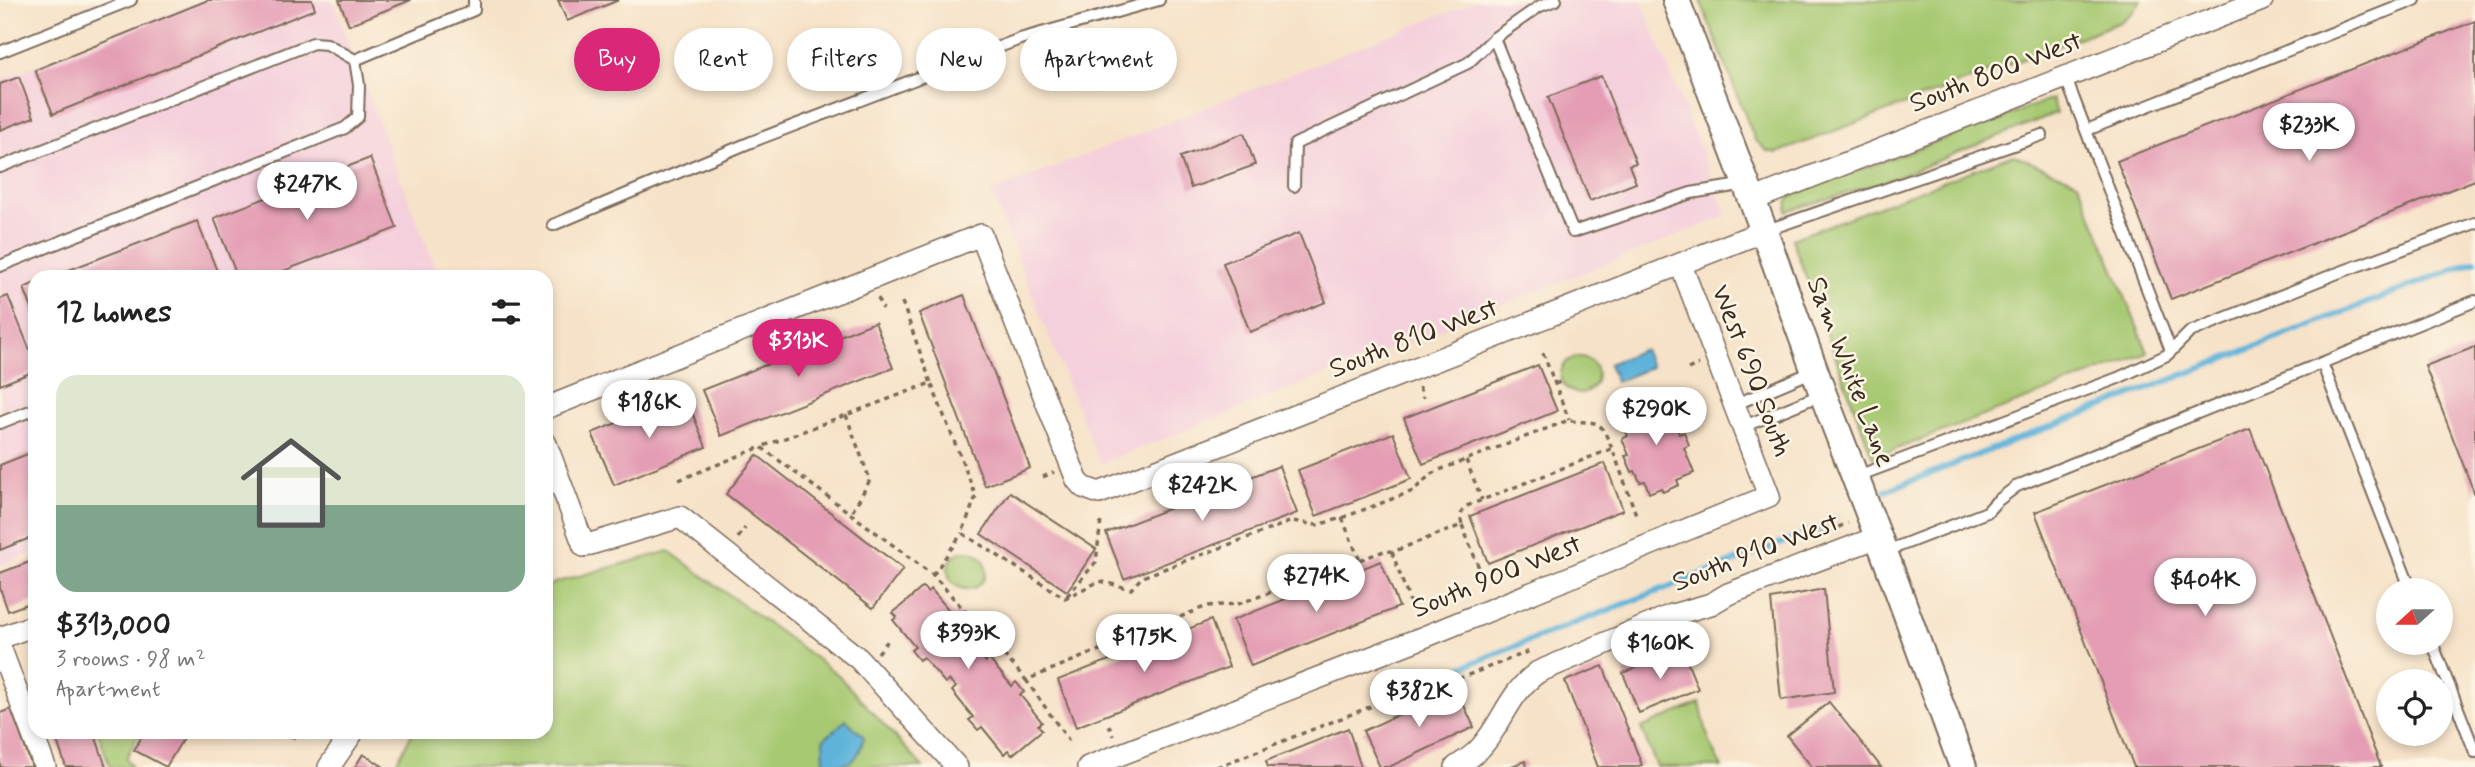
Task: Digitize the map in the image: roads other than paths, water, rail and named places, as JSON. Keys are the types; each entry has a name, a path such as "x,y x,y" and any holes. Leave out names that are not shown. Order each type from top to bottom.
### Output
{"street":[{"name":"Sam White Lane","path":"1676,0 1963,767"},
{"name":"South 800 West","path":"1749,192 2262,0"},
{"name":"South 810 West","path":"553,405 981,235 1069,460 1083,487 1099,493 1764,231"},
{"name":"West 690 South","path":"1681,265 1769,496"},
{"path":"553,463 584,547 680,517 859,659 957,767"},
{"name":"South 900 West","path":"1088,767 1423,637 1769,496"},
{"name":"South 910 West","path":"1457,767 1482,746 1516,694 1526,681 1538,672 1672,615 1711,604 1728,594 1877,534"},
{"path":"0,638 28,628"},
{"path":"0,647 28,722"},
{"path":"34,739 45,767"},
{"path":"329,767 348,739"}],"lane":[{"path":"0,52 131,0"},
{"path":"355,60 474,10 474,0"},
{"path":"553,225 751,142 1020,39 1159,0"},
{"path":"1294,186 1295,144 1468,63 1494,38 1540,6 1556,0"},
{"path":"2087,130 2415,0"},
{"path":"1494,38 1573,232 1691,193 1749,192"},
{"path":"0,167 313,43 327,44 355,60"},
{"path":"0,266 345,128 358,117 359,85 355,60"},
{"path":"2065,75 2171,351"},
{"path":"1764,231 2042,135"},
{"path":"1855,477 2118,378 2171,351 2190,332 2335,274 2475,223"},
{"path":"1877,534 1987,512 2017,486 2475,301"},
{"path":"2322,363 2406,578"},
{"path":"1734,405 1818,383"},
{"path":"1742,427 1818,383"},
{"path":"0,423 28,412"},
{"path":"2437,655 2475,752"}],"water":[{"path":"1644,349 1651,367 1616,382 1609,364"},
{"path":"846,720 864,737 859,752 848,763 824,763 823,740"}],"waterway":[{"path":"1885,491 2475,261"},
{"path":"1462,667 1823,527 1835,518"}]}
